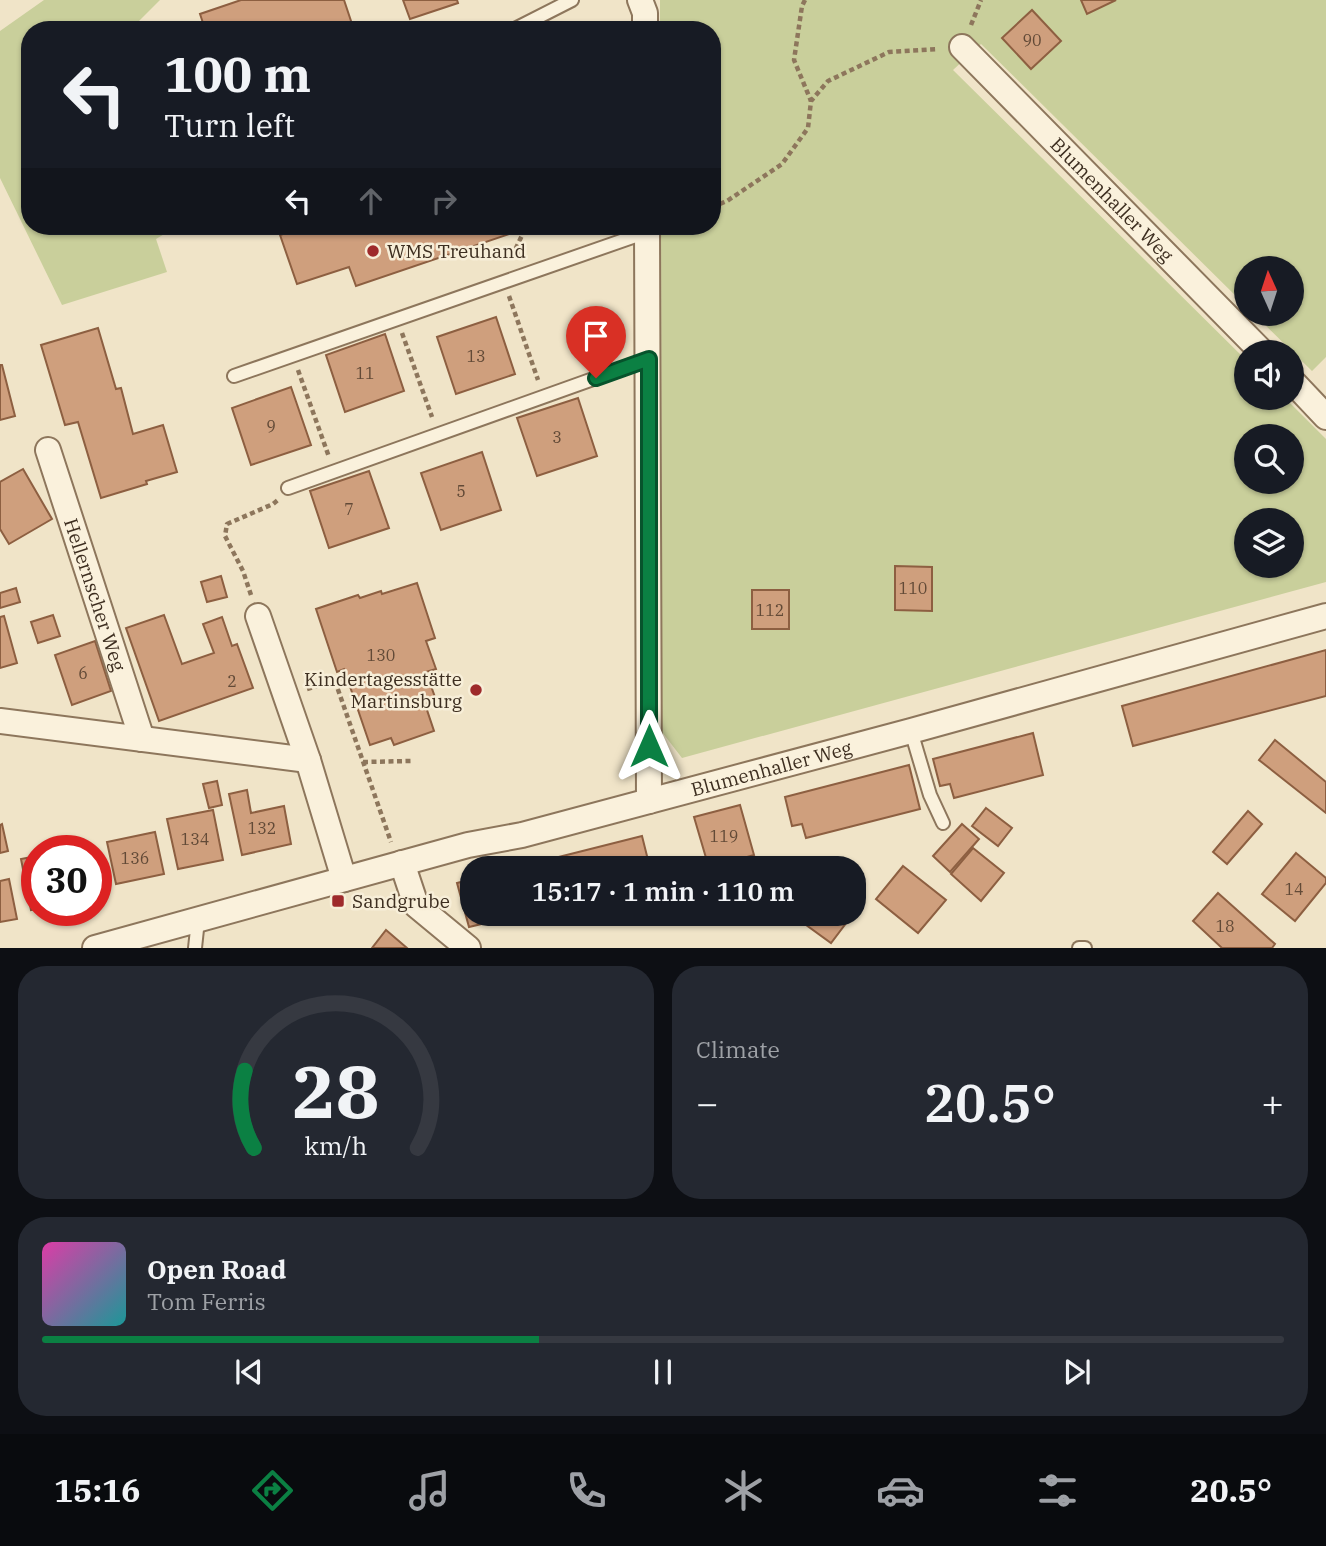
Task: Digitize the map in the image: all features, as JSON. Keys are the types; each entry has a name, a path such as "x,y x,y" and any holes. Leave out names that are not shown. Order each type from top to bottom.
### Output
{"street":[{"path":"640,0 645,21"},
{"name":"Blumenhaller Weg","path":"962,47 1250,340"},
{"path":"647,235 649,801"},
{"path":"1304,394 1326,417"},
{"name":"Hellernscher Weg","path":"48,450 142,739"},
{"path":"258,616 308,760 344,879"},
{"name":"Blumenhaller Weg","path":"95,947 468,845 522,835 911,731 1326,616"},
{"path":"0,721 308,760"},
{"path":"402,863 416,905 468,947"}],"lane":[{"path":"531,21 572,0"},
{"path":"234,376 525,275 631,235"},
{"path":"288,488 649,359"},
{"path":"911,731 930,795 943,823"},
{"path":"195,947 198,920"},
{"path":"1079,947 1085,947"}],"path":[{"path":"721,203 782,164 807,128 811,101 794,60 804,0"},
{"path":"811,101 828,81 889,52 962,47"},
{"path":"522,235 516,248 525,275"},
{"path":"504,282 544,397"},
{"path":"397,319 438,435"},
{"path":"293,356 334,472"},
{"path":"258,616 243,571 225,536 227,524 273,504"},
{"path":"286,696 347,677"},
{"path":"335,681 391,842 402,863"},
{"path":"363,762 411,761"}],"green space":[{"path":"44,0 160,0 139,21 21,21 21,221 0,178 0,31"},
{"path":"660,0 1326,0 1326,357 1312,371 1304,363 1304,340 1280,340 1266,326 1304,326 1304,256 1234,256 1234,294 981,44 953,70 1234,348 1234,410 1297,410 1326,439 1326,582 682,758 662,732 661,235 721,235 721,21 660,21"},
{"path":"28,235 163,235 156,239 167,272 62,305"}],"building":[{"path":"241,0 344,0 351,21 202,21 200,14"},
{"path":"403,0 457,0 458,3 410,19"},
{"path":"1081,0 1116,0 1087,14"},
{"path":"1032,10 1061,41 1031,69 1002,38"},
{"name":"WMS Treuhand","path":"280,235 506,235 356,286 349,267 297,284"},
{"path":"496,317 515,374 456,394 437,337"},
{"path":"98,328 116,389 121,388 133,434 163,425 177,472 101,498 78,422 65,425 41,345"},
{"path":"385,334 404,391 345,412 326,355"},
{"path":"0,365 15,416 0,420"},
{"path":"291,387 311,445 251,465 232,408"},
{"path":"578,398 597,456 537,476 517,418"},
{"path":"482,452 501,510 441,530 421,473"},
{"path":"23,469 52,519 9,544 0,529 0,482"},
{"path":"369,471 389,528 329,548 310,491"},
{"path":"895,566 932,567 932,611 895,610"},
{"path":"221,576 227,597 207,602 201,582"},
{"path":"417,583 435,638 426,641 436,669 426,672 436,700 425,704 434,731 394,745 391,738 370,745 344,669 337,672 316,609 358,595 360,598 381,591 382,594"},
{"path":"16,588 20,602 0,608 0,593"},
{"path":"752,590 789,590 789,629 752,629"},
{"path":"53,615 60,636 38,643 31,622"},
{"path":"164,615 182,664 214,653 203,624 222,617 232,646 237,644 253,688 159,721 126,628"},
{"path":"4,616 17,663 0,668 0,617"},
{"path":"95,641 111,691 72,705 55,655"},
{"path":"1326,650 1326,696 1133,746 1122,706"},
{"path":"1033,733 1043,775 954,798 950,784 940,786 933,759"},
{"path":"1275,740 1326,782 1326,813 1259,760"},
{"path":"909,765 920,809 806,838 802,824 792,826 785,797"},
{"path":"217,781 222,805 209,808 203,784"},
{"path":"247,790 251,813 284,806 291,844 242,855 229,794"},
{"path":"740,805 754,855 705,856 694,817"},
{"path":"986,808 1012,828 998,846 972,826"},
{"path":"213,810 223,860 178,869 167,819"},
{"path":"1248,811 1262,824 1227,864 1213,852"},
{"path":"2,824 8,851 0,853 0,825"},
{"path":"962,824 979,839 950,872 933,856"},
{"path":"155,832 164,874 116,884 112,865 112,841"},
{"path":"642,836 647,856 563,856"},
{"path":"973,848 1004,873 981,901 951,874"},
{"path":"1296,853 1326,878 1326,883 1295,921 1262,894"},
{"path":"903,866 946,900 918,933 876,899"},
{"path":"9,879 17,919 0,922 0,881"},
{"path":"1218,893 1275,944 1272,948 1222,948 1193,921"},
{"path":"808,926 844,926 831,943"},
{"path":"386,930 407,948 372,948"}],"place":[{"name":"WMS Treuhand","path":"373,251"},
{"name":"Kindertagesstätte Martinsburg","path":"476,690"},
{"name":"Sandgrube","path":"338,901"}],"route":[{"path":"596,378 649,359 649,746"}]}
